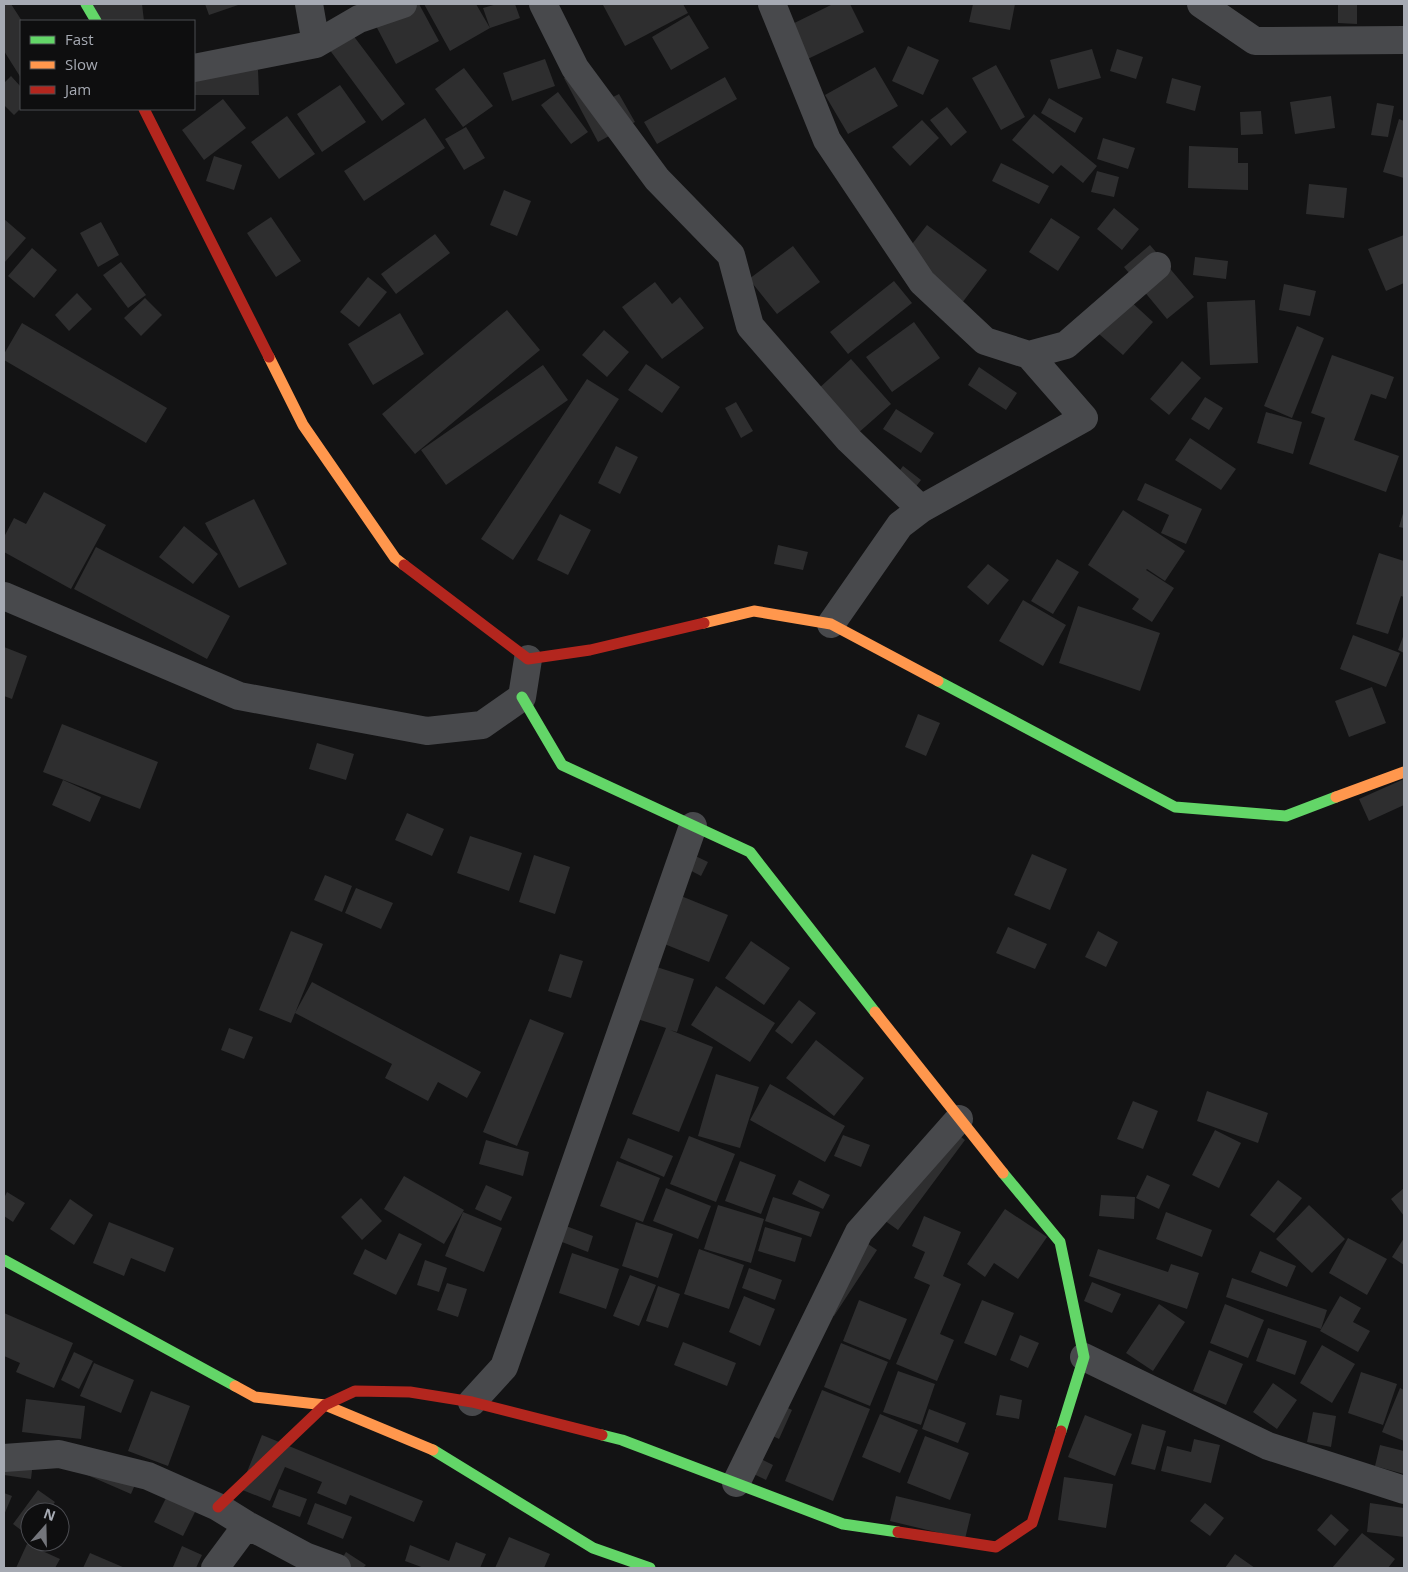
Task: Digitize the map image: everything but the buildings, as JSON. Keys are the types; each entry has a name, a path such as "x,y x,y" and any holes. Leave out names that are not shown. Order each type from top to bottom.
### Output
{"street":[{"path":"86,4 95,20"},
{"path":"309,4 316,44"},
{"path":"195,68 316,44 360,19 403,4"},
{"path":"543,4 575,68 657,179 731,255 750,326 849,440 921,509"},
{"path":"772,4 827,140 922,282 985,341 1029,355 1084,418 921,509 900,525 831,624"},
{"path":"1201,4 1255,41 1404,40"},
{"path":"145,110 303,425 368,519 396,558 528,659 590,650 754,611 831,624 1175,807 1286,816 1404,772"},
{"path":"1029,355 1066,345 1157,266"},
{"path":"4,596 238,696 427,731 482,725 522,697"},
{"path":"218,1507 325,1406 355,1392 410,1392 472,1402 622,1440 843,1524 996,1547 1032,1523 1084,1357 1060,1242 959,1119 750,852 562,765 522,697 528,659"},
{"path":"472,1402 504,1367 693,826"},
{"path":"736,1483 859,1232 959,1119"},
{"path":"4,1260 254,1396 325,1406 428,1447 592,1548 650,1568"},
{"path":"1084,1357 1268,1446 1404,1490"},
{"path":"4,1458 59,1454 148,1476 218,1507 306,1557 337,1568"},
{"path":"214,1568 247,1525"}],"traffic: fast":[{"path":"86,4 95,20"},
{"path":"938,681 1175,807 1286,816 1336,797"},
{"path":"522,697 562,765 750,852 875,1012"},
{"path":"1003,1173 1060,1242 1084,1357 1061,1431"},
{"path":"4,1260 235,1386"},
{"path":"602,1435 622,1440 843,1524 898,1532"},
{"path":"433,1450 593,1548 650,1568"}],"traffic: slow":[{"path":"269,357 303,425 395,558 404,565"},
{"path":"704,623 754,611 831,624 938,681"},
{"path":"1336,797 1404,772"},
{"path":"875,1012 1003,1173"},
{"path":"235,1386 255,1397 325,1405 433,1450"}],"traffic: jam":[{"path":"145,110 269,357"},
{"path":"404,565 528,659 590,650 704,623"},
{"path":"218,1507 325,1405 355,1391 410,1392 472,1402 602,1435"},
{"path":"898,1532 996,1547 1032,1523 1061,1431"}]}
